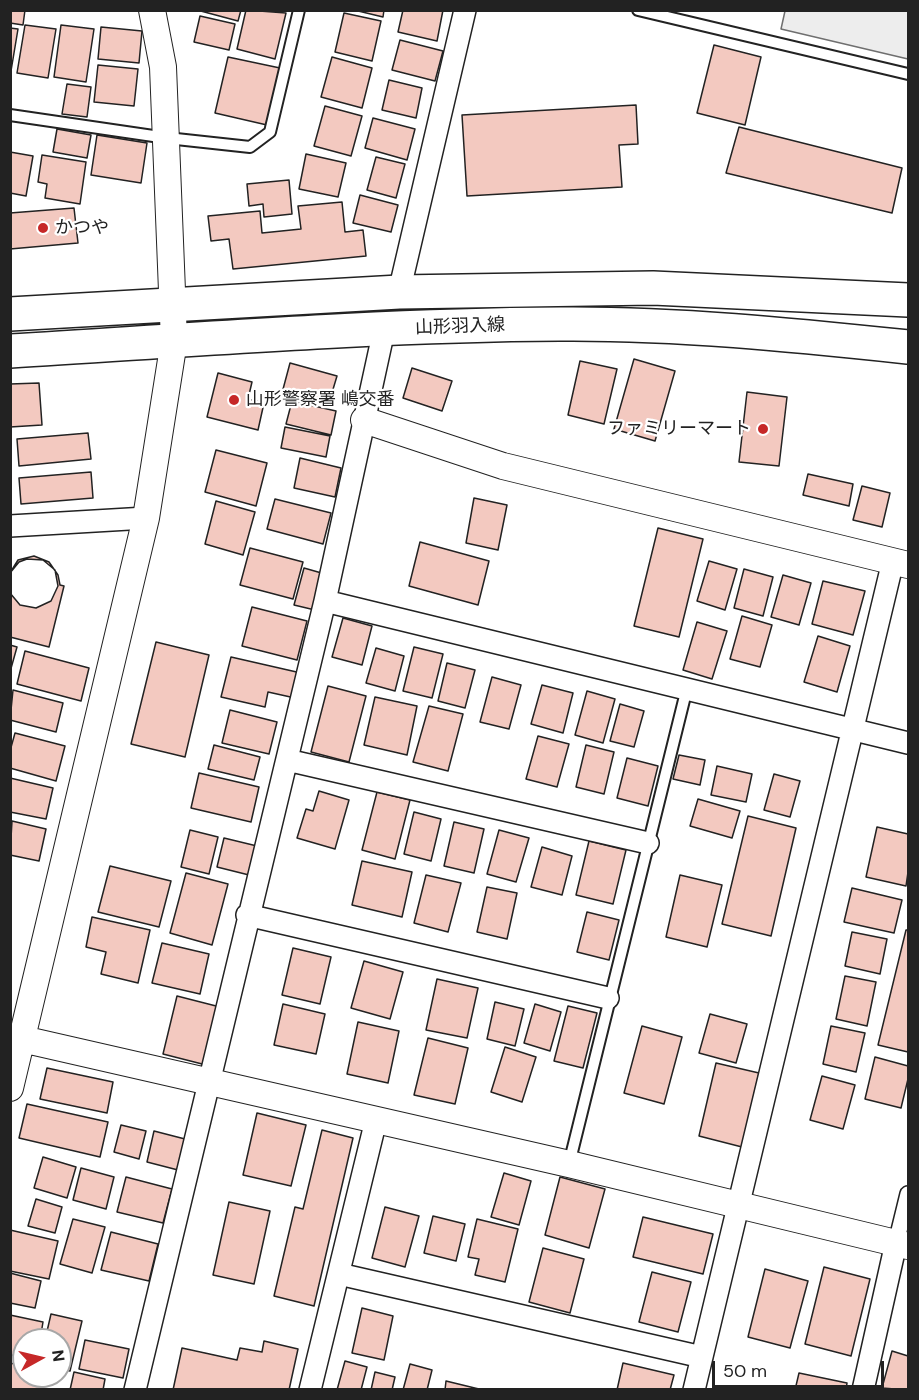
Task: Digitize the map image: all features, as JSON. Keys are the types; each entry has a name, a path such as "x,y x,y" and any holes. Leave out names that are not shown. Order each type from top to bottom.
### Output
{"main road":[{"name":"山形羽入線","path":"10,314 399,292 653,288 909,300"},
{"name":"山形羽入線","path":"10,351 384,330 560,324 680,328 909,347"}],"street":[{"path":"10,1088 16,1038 146,519 174,341 163,67 152,10"},
{"path":"399,292 465,10"},
{"path":"135,1389 247,915 325,601 384,330"},
{"path":"364,420 503,466 901,563 853,730 694,1389"},
{"path":"10,526 146,519"},
{"path":"325,601 909,743"},
{"path":"287,760 648,843"},
{"path":"247,915 608,998"},
{"path":"16,1038 569,1164 902,1245"},
{"path":"310,1389 376,1120"},
{"path":"863,1389 902,1245 909,1194"},
{"path":"339,1274 702,1357"}],"lane":[{"path":"10,115 167,138 250,147 270,132 299,10"},
{"path":"638,10 909,74"},
{"path":"569,1164 608,998 687,688"}],"shaded area":[{"path":"785,11 908,11 908,59 781,29"}],"building":[{"path":"10,10 25,10 23,25 10,23"},
{"path":"197,10 241,10 238,21"},
{"path":"246,10 286,13 275,59 237,49"},
{"path":"354,10 384,10 383,17"},
{"path":"403,10 443,10 437,41 398,32"},
{"path":"344,13 381,21 372,61 335,52"},
{"path":"200,16 235,24 229,50 194,42"},
{"path":"25,25 56,29 48,78 17,73"},
{"path":"61,25 94,29 86,82 54,77"},
{"path":"101,27 142,31 139,63 98,59"},
{"path":"10,28 18,29 10,77"},
{"path":"400,40 443,51 435,81 392,70"},
{"path":"714,45 761,57 745,125 697,113"},
{"path":"228,57 280,68 267,125 215,113"},
{"path":"332,57 372,68 362,108 321,97"},
{"path":"98,65 138,69 134,106 94,102"},
{"path":"389,80 422,88 416,118 382,110"},
{"path":"67,84 91,87 87,117 62,114"},
{"path":"636,105 638,144 619,145 622,187 467,196 462,115"},
{"path":"325,106 362,116 351,156 314,146"},
{"path":"373,118 415,129 407,160 365,148"},
{"path":"739,127 902,168 892,213 726,173"},
{"path":"57,129 91,135 87,158 53,152"},
{"path":"97,135 147,143 141,183 91,175"},
{"path":"10,152 33,156 26,196 10,193"},
{"path":"306,154 346,163 338,197 299,189"},
{"path":"42,155 86,162 80,204 45,198 47,184 38,182"},
{"path":"376,157 405,164 396,198 367,190"},
{"path":"289,180 292,214 264,217 263,204 249,206 247,184"},
{"path":"360,195 398,205 391,232 353,223"},
{"path":"342,202 345,232 363,230 366,256 233,269 229,239 211,241 208,216 260,211 262,233 301,229 298,206"},
{"name":"かつや","path":"74,208 78,243 10,249 10,213"},
{"path":"634,359 675,371 655,441 614,429"},
{"path":"580,361 617,369 604,424 568,415"},
{"path":"290,363 337,376 328,406 282,393"},
{"path":"412,368 452,381 442,411 403,398"},
{"path":"218,373 252,382 248,399 264,403 258,430 207,417"},
{"path":"39,383 42,425 10,427 10,384"},
{"name":"ファミリーマート","path":"747,392 787,397 779,466 739,462"},
{"path":"292,401 336,411 331,435 286,424"},
{"path":"285,427 330,436 326,457 281,448"},
{"path":"88,433 91,459 19,466 17,439"},
{"path":"216,450 267,463 256,506 205,492"},
{"path":"300,458 341,468 335,497 294,488"},
{"path":"91,472 93,498 21,504 19,478"},
{"path":"808,474 853,484 849,506 803,495"},
{"path":"862,486 890,493 882,527 853,520"},
{"path":"474,498 507,505 498,550 466,543"},
{"path":"275,499 331,513 323,544 267,529"},
{"path":"216,501 255,512 243,555 205,544"},
{"path":"658,528 703,539 679,637 634,626"},
{"path":"420,542 489,561 478,605 409,586"},
{"path":"250,548 303,562 293,599 240,585"},
{"path":"34,556 49,562 54,569 43,560 27,559 19,562 10,573 18,560"},
{"path":"709,561 737,569 725,610 697,601"},
{"path":"304,568 325,574 315,610 294,605"},
{"path":"744,569 773,577 763,616 734,608"},
{"path":"55,571 60,585 64,586 49,647 10,637 10,593 20,605 36,608 51,601 58,586"},
{"path":"783,575 811,583 799,625 771,617"},
{"path":"823,581 865,591 853,635 812,624"},
{"path":"252,607 307,621 297,660 242,646"},
{"path":"742,616 772,625 760,667 730,659"},
{"path":"343,618 372,626 362,665 332,657"},
{"path":"697,622 727,631 712,679 683,670"},
{"path":"818,636 850,646 837,692 804,682"},
{"path":"156,642 209,655 185,757 131,744"},
{"path":"10,645 17,647 10,672"},
{"path":"414,647 443,654 432,698 403,691"},
{"path":"376,648 404,656 395,691 366,683"},
{"path":"25,651 89,668 81,701 17,684"},
{"path":"231,657 301,673 295,698 268,692 265,707 221,697"},
{"path":"447,663 475,670 465,708 438,701"},
{"path":"492,677 521,685 509,729 480,722"},
{"path":"542,685 573,693 563,733 531,724"},
{"path":"328,686 366,696 349,762 311,752"},
{"path":"13,690 63,703 56,732 10,720"},
{"path":"587,691 615,699 603,743 575,735"},
{"path":"375,697 417,706 407,755 364,745"},
{"path":"620,704 644,711 634,747 610,741"},
{"path":"429,706 463,714 448,771 413,762"},
{"path":"230,710 277,722 269,754 222,743"},
{"path":"15,733 65,746 56,781 10,768 10,751"},
{"path":"538,736 569,744 557,787 526,779"},
{"path":"214,745 260,757 254,780 208,769"},
{"path":"586,745 614,752 604,794 576,787"},
{"path":"679,755 705,760 700,785 673,779"},
{"path":"627,758 658,766 648,806 617,798"},
{"path":"717,766 752,774 746,802 711,795"},
{"path":"199,773 259,787 251,822 191,808"},
{"path":"774,774 800,781 790,817 764,810"},
{"path":"10,778 53,788 46,819 10,812"},
{"path":"319,791 349,800 335,849 297,838 306,809 313,811"},
{"path":"377,792 410,800 395,859 362,850"},
{"path":"698,799 740,811 732,838 690,826"},
{"path":"414,812 441,819 431,861 404,854"},
{"path":"748,816 796,828 771,936 722,924"},
{"path":"12,821 46,829 39,861 10,855"},
{"path":"454,822 484,829 474,873 444,866"},
{"path":"877,827 908,834 906,886 866,877"},
{"path":"190,830 218,837 209,874 181,867"},
{"path":"499,830 529,838 516,882 487,874"},
{"path":"224,838 257,846 249,875 217,867"},
{"path":"589,841 626,850 613,904 576,895"},
{"path":"542,847 572,856 562,895 531,887"},
{"path":"362,861 412,872 402,917 352,905"},
{"path":"110,866 171,881 159,927 98,912"},
{"path":"186,873 228,884 212,945 170,933"},
{"path":"426,875 461,883 448,932 414,923"},
{"path":"680,875 722,885 707,947 666,937"},
{"path":"487,887 517,893 507,939 477,932"},
{"path":"852,888 902,900 894,933 844,922"},
{"path":"587,912 619,920 609,960 577,952"},
{"path":"92,917 150,930 138,983 101,974 106,952 86,947"},
{"path":"906,930 908,930 908,1052 878,1045"},
{"path":"852,932 887,939 880,974 845,966"},
{"path":"162,943 209,954 200,994 152,983"},
{"path":"293,948 331,957 320,1004 282,995"},
{"path":"364,961 403,972 390,1019 351,1008"},
{"path":"845,976 876,982 867,1026 836,1019"},
{"path":"437,979 478,988 467,1038 426,1030"},
{"path":"177,996 220,1007 206,1065 163,1054"},
{"path":"495,1002 524,1009 515,1046 487,1039"},
{"path":"283,1004 325,1014 316,1054 274,1045"},
{"path":"535,1004 561,1012 550,1051 524,1043"},
{"path":"568,1006 597,1013 583,1068 554,1061"},
{"path":"710,1014 747,1024 736,1063 699,1053"},
{"path":"358,1022 399,1031 388,1083 347,1074"},
{"path":"642,1026 682,1037 664,1104 624,1093"},
{"path":"831,1026 865,1033 856,1072 823,1064"},
{"path":"428,1038 468,1048 455,1104 414,1095"},
{"path":"505,1047 536,1057 522,1102 491,1092"},
{"path":"875,1057 908,1066 908,1079 901,1108 865,1099"},
{"path":"716,1063 759,1073 742,1147 699,1136"},
{"path":"47,1068 113,1082 107,1113 40,1099"},
{"path":"822,1076 855,1085 843,1129 810,1120"},
{"path":"27,1104 108,1122 100,1157 19,1138"},
{"path":"257,1113 306,1125 291,1186 243,1175"},
{"path":"121,1125 146,1131 139,1159 114,1152"},
{"path":"322,1130 353,1138 314,1306 274,1296 295,1207 303,1209"},
{"path":"154,1131 185,1139 178,1170 147,1162"},
{"path":"43,1157 76,1167 67,1198 34,1188"},
{"path":"81,1168 114,1177 106,1209 73,1200"},
{"path":"504,1173 531,1181 519,1225 491,1217"},
{"path":"126,1177 172,1189 163,1223 117,1212"},
{"path":"560,1177 605,1189 589,1248 545,1235"},
{"path":"36,1199 62,1207 55,1233 28,1226"},
{"path":"229,1202 270,1211 254,1284 213,1275"},
{"path":"385,1207 419,1216 405,1267 372,1258"},
{"path":"433,1216 465,1224 456,1261 424,1253"},
{"path":"643,1217 713,1234 703,1274 633,1257"},
{"path":"73,1219 105,1227 92,1273 60,1264"},
{"path":"477,1219 518,1229 505,1282 475,1275 479,1259 468,1257"},
{"path":"10,1230 58,1241 49,1279 10,1271"},
{"path":"111,1232 158,1244 149,1281 101,1270"},
{"path":"543,1248 584,1259 570,1313 529,1302"},
{"path":"824,1267 870,1279 851,1356 805,1344"},
{"path":"765,1269 808,1281 790,1348 748,1337"},
{"path":"652,1272 691,1282 678,1332 639,1322"},
{"path":"10,1273 41,1281 35,1308 10,1303"},
{"path":"362,1308 393,1316 384,1360 352,1353"},
{"path":"51,1314 82,1321 72,1363 72,1328 48,1328"},
{"path":"10,1315 43,1322 42,1328 12,1328 12,1355 10,1355"},
{"path":"85,1340 129,1349 123,1378 79,1369"},
{"path":"264,1341 298,1349 289,1390 173,1390 182,1348 237,1360 240,1348 262,1352"},
{"path":"892,1351 908,1356 908,1390 882,1388"},
{"path":"345,1361 367,1367 361,1390 337,1390"},
{"path":"10,1363 12,1363 12,1388 42,1388 42,1390 10,1390"},
{"path":"623,1363 674,1375 670,1390 617,1390"},
{"path":"410,1364 432,1370 427,1390 403,1390"},
{"path":"74,1372 105,1379 103,1390 70,1390"},
{"path":"375,1372 395,1377 392,1390 371,1390"},
{"path":"799,1373 847,1383 846,1390 795,1390"},
{"path":"446,1381 483,1390 445,1390"}],"place":[{"name":"かつや","path":"43,228"},
{"name":"山形警察署 嶋交番","path":"234,400"},
{"name":"ファミリーマート","path":"763,429"}]}
